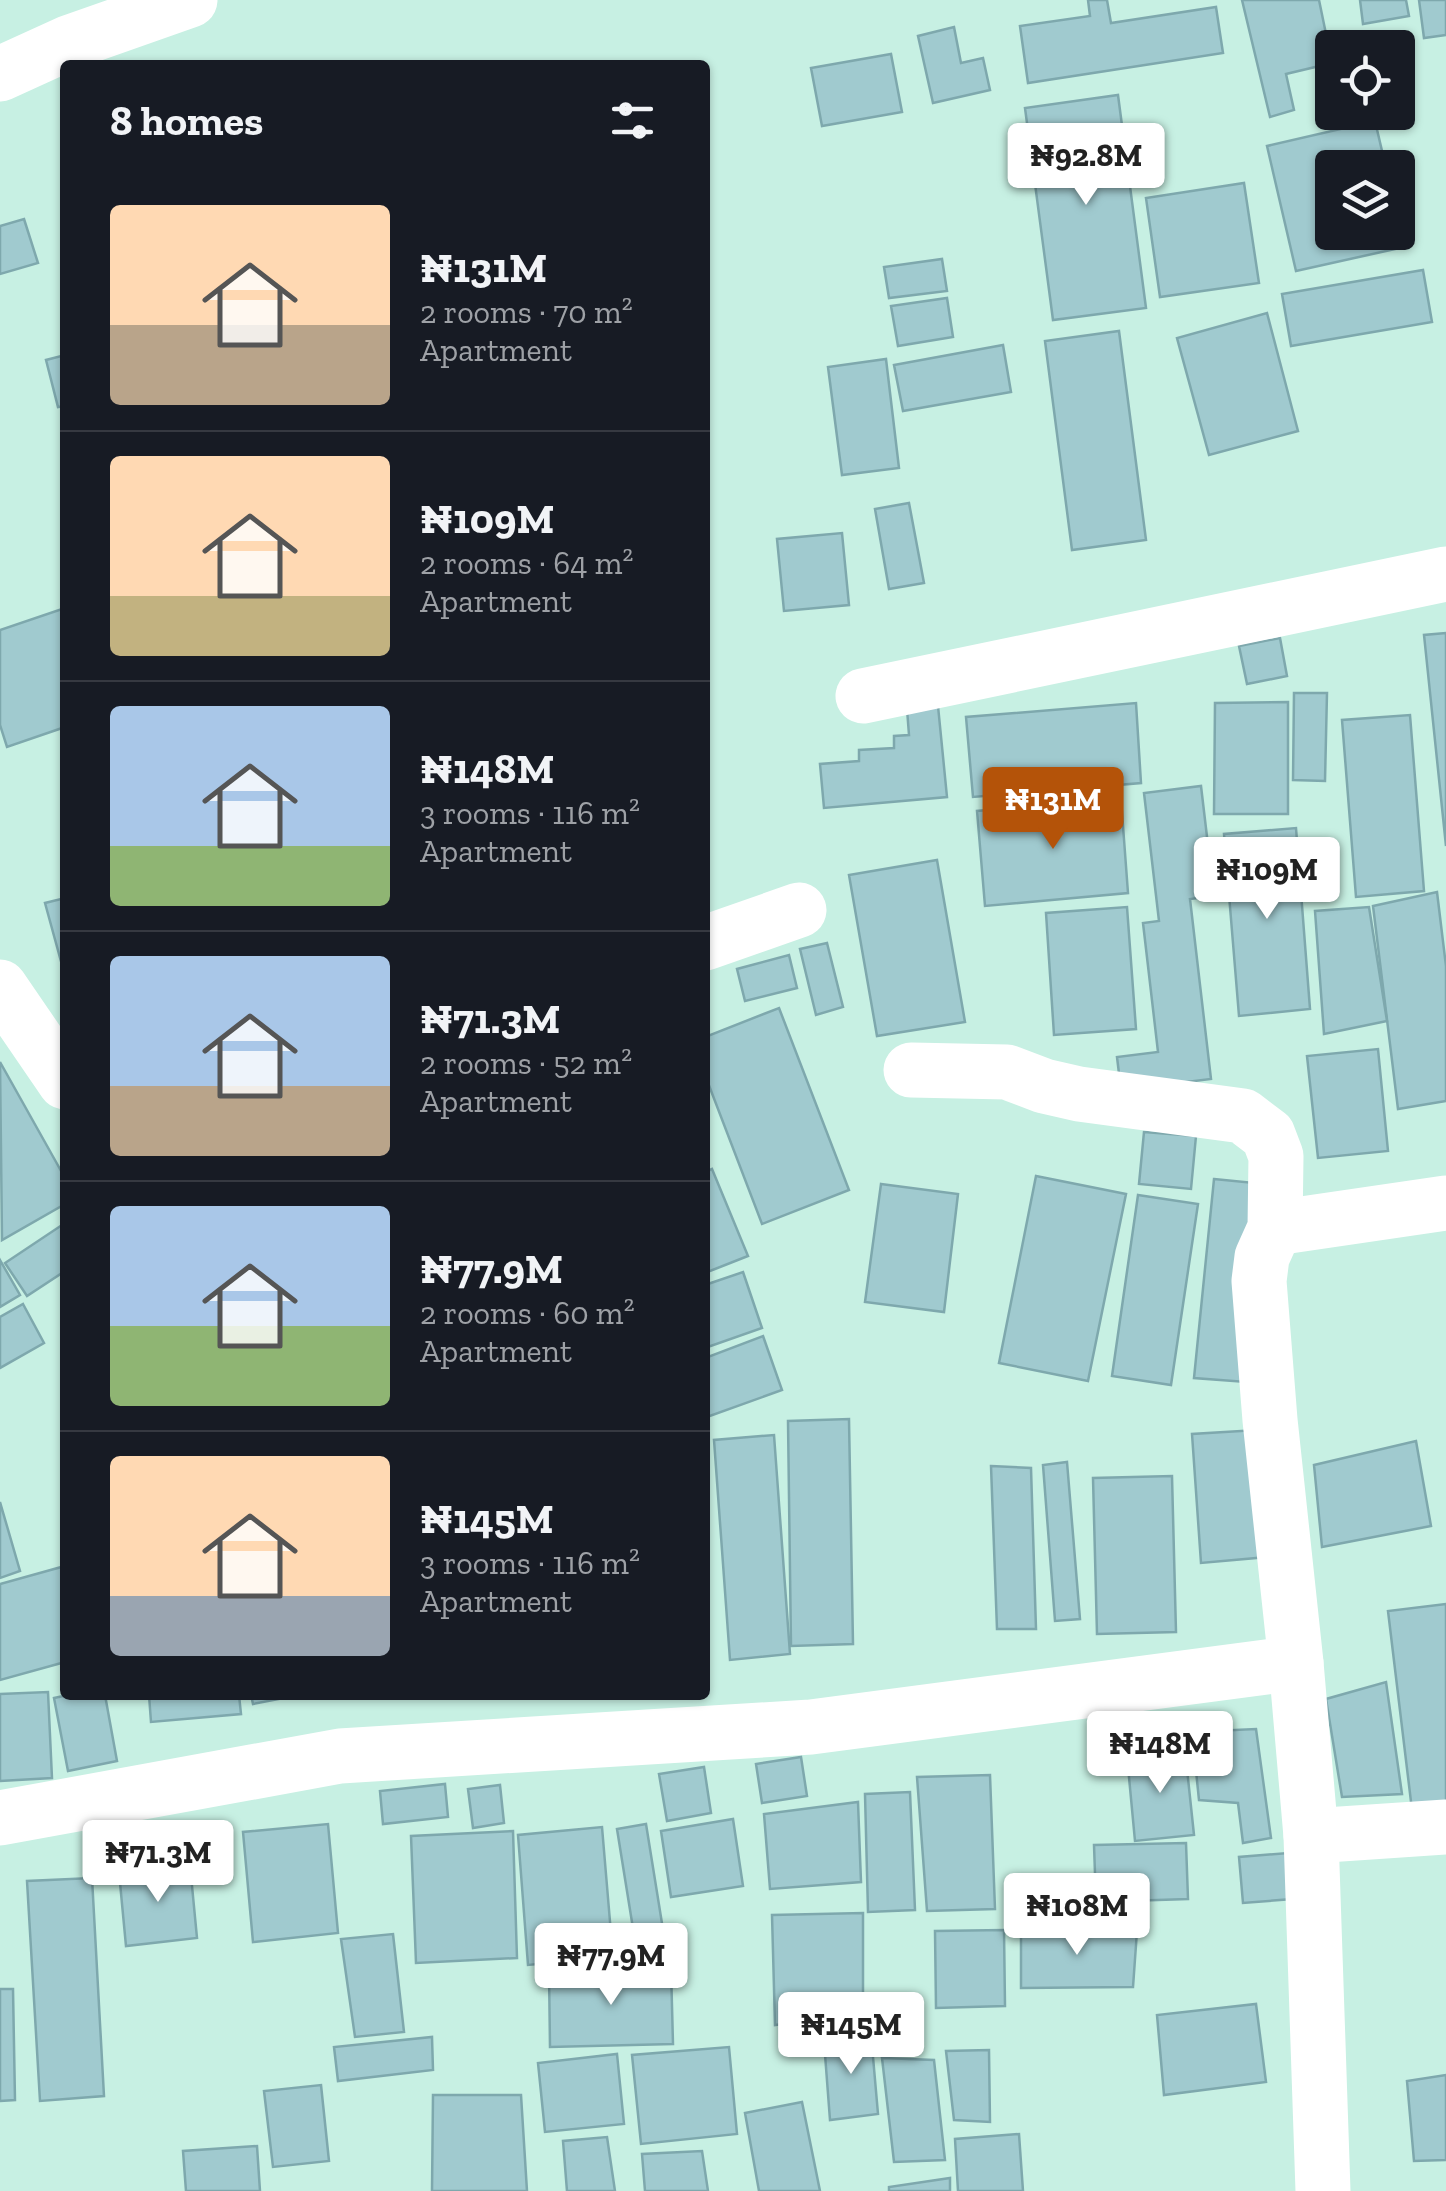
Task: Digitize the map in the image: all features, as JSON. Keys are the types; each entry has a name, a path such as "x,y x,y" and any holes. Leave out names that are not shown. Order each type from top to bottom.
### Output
{"street":[{"path":"0,74 68,44 190,0"},
{"path":"863,696 1446,574"},
{"path":"710,940 799,910"},
{"path":"0,987 60,1075"},
{"path":"911,1070 1008,1072 1079,1094 1243,1116 1268,1135 1276,1156 1275,1228 1262,1257 1260,1281 1311,1836 1323,2191"},
{"path":"1275,1228 1446,1202"},
{"path":"0,1818 340,1756 811,1727 1296,1663"},
{"path":"1311,1836 1446,1827"}],"building":[{"path":"1088,0 1107,0 1111,23 1216,7 1223,53 1028,83 1020,26 1090,16"},
{"path":"1242,0 1319,0 1325,30 1315,30 1315,67 1286,74 1294,110 1270,117"},
{"path":"1360,0 1406,0 1409,16 1363,24"},
{"path":"1419,0 1446,0 1446,35 1424,38"},
{"path":"954,27 961,63 983,58 990,90 933,103 918,36"},
{"path":"891,54 902,112 822,126 811,68"},
{"path":"1118,95 1146,308 1053,320 1025,108"},
{"path":"1336,130 1377,130 1382,150 1315,150 1315,250 1390,250 1296,271 1267,146"},
{"path":"1244,183 1259,283 1160,297 1146,198"},
{"path":"24,219 38,263 0,274 0,226"},
{"path":"942,259 947,291 889,298 884,267"},
{"path":"1423,270 1432,322 1291,346 1282,294"},
{"path":"947,298 953,337 898,346 891,306"},
{"path":"1267,313 1298,431 1209,455 1177,338"},
{"path":"1119,331 1146,540 1072,550 1045,341"},
{"path":"1003,345 1011,392 903,411 894,365"},
{"path":"60,356 60,407 58,407 46,360"},
{"path":"886,359 899,468 842,475 828,367"},
{"path":"909,503 924,583 889,589 875,509"},
{"path":"842,533 849,605 784,611 777,539"},
{"path":"60,610 60,729 7,747 0,725 0,630"},
{"path":"1446,633 1446,846 1424,635"},
{"path":"1280,638 1287,676 1247,684 1239,646"},
{"path":"1294,693 1327,693 1325,781 1293,780"},
{"path":"1288,702 1288,814 1214,814 1215,703"},
{"path":"1136,703 1141,783 973,797 966,717"},
{"path":"938,706 947,797 824,808 820,764 859,761 859,750 894,748 894,736 909,735 907,709"},
{"path":"1410,715 1424,891 1356,897 1342,720"},
{"path":"1201,786 1214,896 1190,899 1211,1079 1121,1090 1117,1057 1158,1052 1143,923 1159,921 1144,793"},
{"path":"1121,799 1128,893 985,906 977,811"},
{"path":"1296,828 1310,1009 1239,1016 1224,834"},
{"path":"937,860 965,1022 877,1036 849,875"},
{"path":"1437,892 1446,966 1446,1101 1398,1109 1373,906"},
{"path":"60,899 60,958 45,903"},
{"path":"1127,907 1136,1029 1054,1035 1046,913"},
{"path":"1369,907 1387,1021 1324,1034 1315,911"},
{"path":"827,943 843,1007 816,1015 800,949"},
{"path":"789,955 797,988 745,1001 737,969"},
{"path":"779,1008 849,1190 762,1224 710,1088 710,1035"},
{"path":"1378,1049 1388,1151 1318,1158 1307,1056"},
{"path":"0,1062 60,1169 60,1207 2,1240"},
{"path":"1144,1132 1196,1136 1191,1189 1139,1184"},
{"path":"710,1170 748,1256 710,1271"},
{"path":"1036,1176 1126,1194 1088,1381 999,1363"},
{"path":"1214,1179 1265,1184 1246,1382 1194,1378"},
{"path":"881,1184 958,1194 944,1312 865,1302"},
{"path":"1138,1195 1198,1204 1171,1385 1112,1376"},
{"path":"60,1226 60,1274 27,1296 5,1263"},
{"path":"0,1260 20,1295 0,1307"},
{"path":"743,1272 762,1328 710,1346 710,1283"},
{"path":"23,1304 44,1343 0,1368 0,1317"},
{"path":"763,1336 782,1390 710,1416 710,1356"},
{"path":"849,1419 853,1644 791,1646 788,1421"},
{"path":"1257,1430 1267,1557 1201,1563 1192,1434"},
{"path":"774,1435 790,1654 730,1660 714,1440"},
{"path":"1416,1441 1431,1526 1322,1547 1314,1465"},
{"path":"1067,1462 1080,1619 1055,1621 1043,1465"},
{"path":"991,1466 1031,1468 1036,1629 997,1629"},
{"path":"1172,1476 1176,1632 1097,1634 1093,1478"},
{"path":"0,1502 20,1571 0,1578"},
{"path":"60,1567 60,1663 0,1680 0,1584"},
{"path":"1446,1604 1446,1805 1412,1810 1388,1611"},
{"path":"1386,1682 1402,1794 1342,1797 1326,1699"},
{"path":"48,1692 52,1778 0,1781 0,1694"},
{"path":"54,1698 106,1700 117,1761 68,1771"},
{"path":"149,1700 240,1700 241,1714 151,1722"},
{"path":"1256,1729 1271,1838 1243,1843 1238,1803 1199,1800 1192,1732"},
{"path":"1185,1750 1194,1835 1135,1841 1127,1756"},
{"path":"801,1757 807,1796 762,1803 756,1764"},
{"path":"704,1767 711,1813 667,1821 659,1774"},
{"path":"990,1775 995,1909 927,1911 917,1777"},
{"path":"445,1784 448,1817 383,1824 380,1791"},
{"path":"500,1785 504,1823 473,1828 468,1789"},
{"path":"910,1792 915,1910 868,1912 865,1794"},
{"path":"858,1802 861,1882 770,1889 764,1814"},
{"path":"733,1819 743,1886 671,1897 661,1831"},
{"path":"328,1824 338,1933 253,1942 243,1832"},
{"path":"646,1824 665,1942 636,1947 617,1829"},
{"path":"602,1827 613,1957 528,1965 518,1835"},
{"path":"513,1831 517,1958 416,1963 411,1836"},
{"path":"1186,1843 1188,1899 1096,1902 1094,1845"},
{"path":"1288,1853 1292,1899 1243,1903 1239,1857"},
{"path":"190,1865 197,1938 126,1946 119,1872"},
{"path":"92,1878 104,2096 40,2101 27,1881"},
{"path":"863,1913 863,2014 775,2025 772,1915"},
{"path":"1021,1926 1137,1931 1133,1987 1021,1988"},
{"path":"1004,1930 1005,2006 936,2008 935,1931"},
{"path":"393,1934 404,2032 355,2037 341,1939"},
{"path":"671,1968 673,2044 550,2047 549,1971"},
{"path":"0,1989 13,1989 15,2100 0,2101"},
{"path":"1256,2004 1266,2082 1164,2095 1157,2015"},
{"path":"871,2034 878,2114 830,2120 824,2041"},
{"path":"432,2037 433,2070 338,2081 334,2047"},
{"path":"729,2047 737,2134 641,2144 632,2055"},
{"path":"989,2050 990,2122 954,2120 946,2051"},
{"path":"617,2054 624,2124 545,2132 538,2063"},
{"path":"882,2058 934,2060 945,2160 894,2162"},
{"path":"1446,2075 1446,2160 1414,2161 1407,2081"},
{"path":"321,2085 329,2161 273,2167 264,2091"},
{"path":"433,2095 521,2095 527,2191 432,2191"},
{"path":"802,2102 820,2191 759,2191 745,2113"},
{"path":"1019,2134 1023,2191 958,2191 955,2139"},
{"path":"607,2137 615,2191 567,2191 563,2141"},
{"path":"257,2146 260,2191 186,2191 183,2151"},
{"path":"702,2151 708,2191 645,2191 642,2154"},
{"path":"950,2178 950,2191 889,2191 889,2187"}]}
